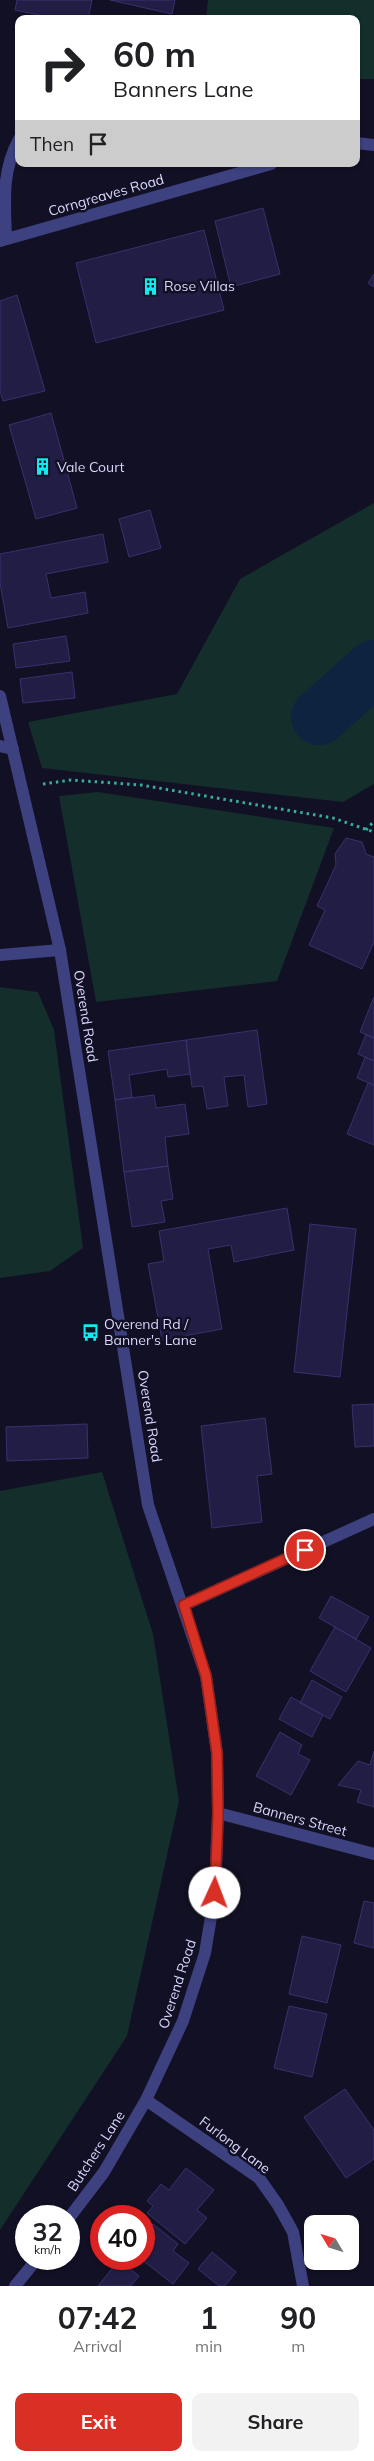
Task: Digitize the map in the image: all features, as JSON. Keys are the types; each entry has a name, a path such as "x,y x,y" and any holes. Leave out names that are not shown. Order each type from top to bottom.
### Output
{"street":[{"path":"360,144 374,145"},
{"name":"Corngreaves Road","path":"15,146 9,158 5,186 3,240 260,167"},
{"name":"Overend Road","path":"0,696 60,950 148,1505 184,1605 206,1676 217,1753 218,1814 215,1893 205,1953 183,2021 146,2100"},
{"path":"0,746 13,750"},
{"path":"0,955 60,950"},
{"path":"184,1605 374,1519"},
{"name":"Banners Street","path":"218,1814 374,1854"},
{"name":"Butchers Lane","path":"79,2205 104,2172 146,2100"},
{"name":"Furlong Lane","path":"146,2100 260,2178 293,2232 303,2286"},
{"path":"15,2286 28,2270"}],"path":[{"path":"22,787 71,780 141,786 333,818 374,832"},
{"path":"366,830 374,821"}],"green space":[{"path":"208,0 374,0 374,79 360,79 360,15 206,15"},
{"path":"374,503 374,784 343,802 42,768 28,722 177,694 240,579"},
{"path":"98,792 334,828 277,981 96,1002 59,796"},
{"path":"0,987 38,992 54,1030 83,1248 50,1271 0,1278"},
{"path":"102,1472 153,1634 179,1801 127,2036 0,2230 0,1491"}],"building":[{"path":"17,0 92,0 89,15 39,15 15,10"},
{"path":"110,0 175,0 172,14"},
{"path":"263,208 280,274 231,287 215,221"},
{"name":"Rose Villas","path":"204,230 224,310 96,343 76,263"},
{"path":"374,274 374,287 368,283"},
{"path":"17,295 45,391 3,401 0,390 0,301"},
{"name":"Vale Court","path":"51,413 77,508 36,519 9,425"},
{"path":"150,510 161,548 129,557 119,519"},
{"path":"103,534 108,562 46,574 51,598 85,592 88,613 8,628 0,583 0,554"},
{"path":"66,636 70,661 16,668 13,644"},
{"path":"72,672 75,698 23,703 20,679"},
{"path":"346,838 362,842 366,854 374,857 374,942 362,969 309,945 325,910 317,906 336,865 335,854"},
{"path":"374,997 374,1038 360,1032"},
{"path":"257,1030 267,1104 248,1107 244,1075 224,1077 228,1106 207,1109 203,1086 192,1087 186,1040"},
{"path":"366,1034 374,1038 374,1061 358,1054"},
{"path":"186,1040 190,1074 168,1077 167,1069 129,1075 132,1097 115,1100 108,1051"},
{"path":"365,1057 374,1061 374,1085 357,1078"},
{"path":"368,1083 374,1085 374,1145 347,1134"},
{"path":"154,1095 156,1108 185,1104 189,1134 165,1137 168,1166 124,1172 115,1100"},
{"path":"168,1166 173,1199 161,1201 165,1222 132,1227 124,1172"},
{"path":"287,1208 294,1250 234,1262 231,1245 208,1249 222,1329 162,1340 148,1264 164,1261 159,1231"},
{"path":"310,1224 356,1229 340,1377 294,1372"},
{"path":"374,1404 374,1446 355,1447 352,1405"},
{"path":"265,1418 272,1474 257,1476 262,1522 212,1528 201,1426"},
{"path":"87,1424 88,1458 7,1461 6,1427"},
{"path":"331,1596 369,1617 356,1639 319,1618"},
{"path":"335,1627 371,1648 346,1692 310,1671"},
{"path":"312,1680 342,1697 330,1719 300,1703"},
{"path":"291,1697 323,1715 312,1737 279,1719"},
{"path":"280,1732 302,1745 298,1754 310,1760 291,1795 256,1776"},
{"path":"374,1751 374,1807 357,1802 361,1790 338,1785 358,1761 370,1765"},
{"path":"364,1901 374,1903 374,1948 354,1943"},
{"path":"302,1936 341,1945 327,2003 289,1994"},
{"path":"289,2006 327,2014 312,2077 274,2068"},
{"path":"345,2089 374,2130 374,2159 346,2178 304,2117"},
{"path":"186,2168 214,2190 197,2210 207,2218 185,2244 155,2220 155,2205 147,2201 161,2184 169,2190"},
{"path":"155,2226 178,2244 173,2251 189,2263 173,2284 155,2270"},
{"path":"212,2252 236,2272 225,2286 219,2286 198,2269"},
{"path":"111,2270 132,2270 139,2276 131,2286 98,2286"}],"waterway":[{"path":"319,717 374,668"}],"place":[{"name":"Rose Villas","path":"150,286"},
{"name":"Vale Court","path":"43,467"},
{"name":"Overend Rd / Banner's Lane","path":"90,1332"}],"route":[{"path":"215,1893 218,1814 217,1753 206,1676 184,1605 305,1550"}]}
